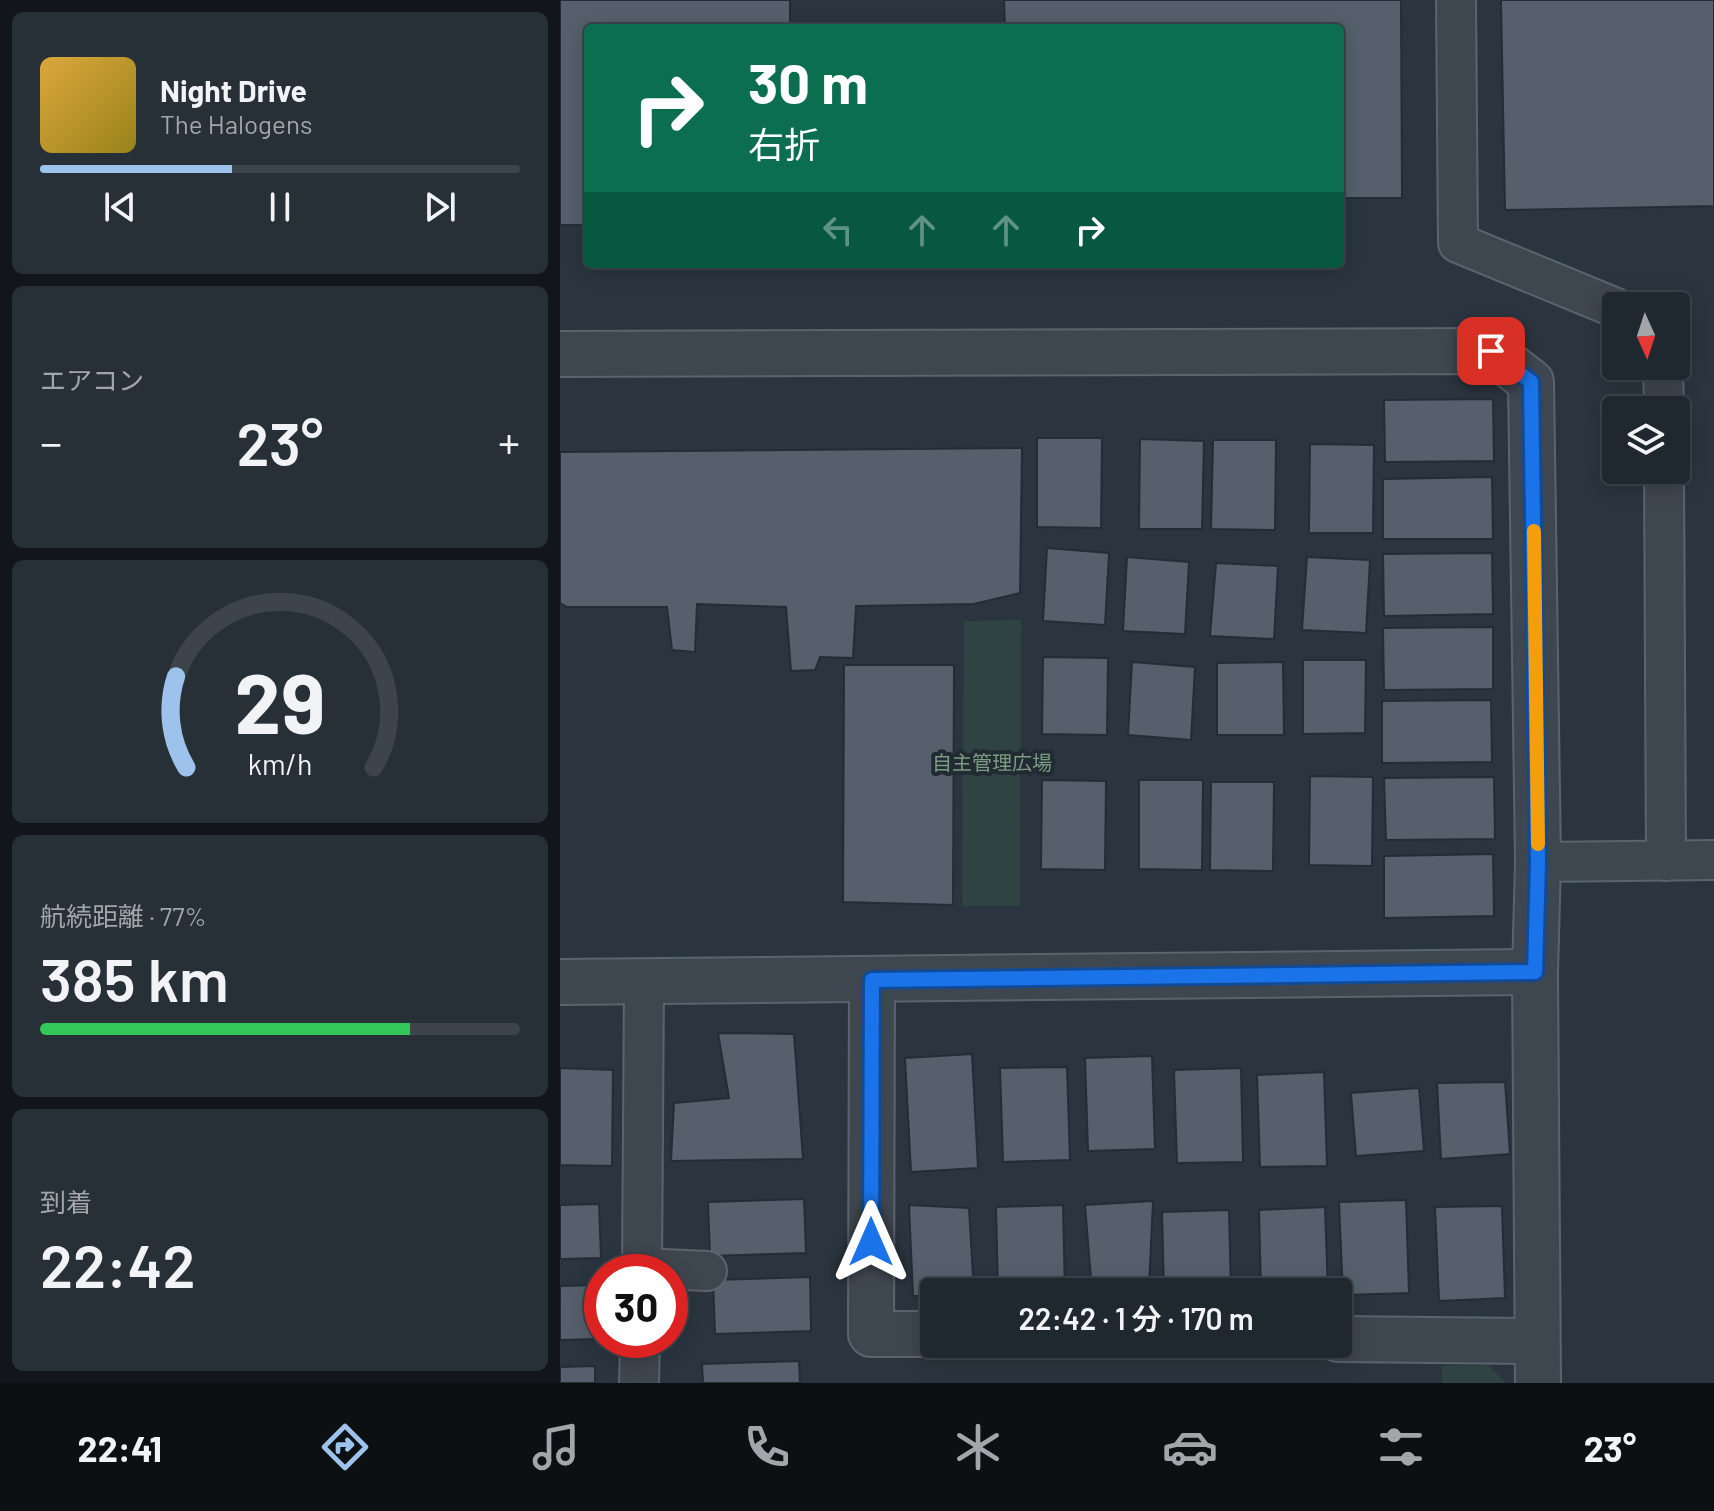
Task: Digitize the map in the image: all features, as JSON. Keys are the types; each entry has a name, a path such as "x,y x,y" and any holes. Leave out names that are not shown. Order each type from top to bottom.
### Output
{"street":[{"path":"560,354 1491,351 1531,382 1538,862 1535,972 1538,1362 1352,1341"},
{"path":"560,982 1535,972"},
{"path":"872,980 871,1334 920,1334"}],"lane":[{"path":"1456,0 1458,243 1602,302"},
{"path":"1664,484 1666,861"},
{"path":"1538,862 1714,860"},
{"path":"642,1254 644,982"},
{"path":"688,1271 707,1271"},
{"path":"639,1383 640,1358"}],"green space":[{"name":"自主管理広場","path":"1021,620 1020,906 962,906 964,621"},
{"path":"1488,1365 1506,1383 1442,1383 1442,1366"}],"building":[{"path":"560,0 790,0 790,24 584,24 584,225 560,225"},
{"path":"1004,0 1401,0 1402,198 1344,198 1344,24 1005,24"},
{"path":"1501,0 1714,0 1714,206 1505,210"},
{"path":"1493,399 1494,461 1385,462 1384,400"},
{"path":"1037,438 1102,438 1101,528 1037,527"},
{"path":"1140,439 1204,441 1202,529 1139,529"},
{"path":"1213,440 1276,440 1275,530 1211,529"},
{"path":"1310,444 1374,445 1373,533 1309,533"},
{"path":"1022,448 1020,593 974,604 856,606 853,658 820,657 815,670 791,671 786,607 697,604 695,652 672,650 667,607 567,607 560,603 560,452"},
{"path":"1492,477 1493,539 1383,539 1383,479"},
{"path":"1047,548 1109,553 1105,625 1043,621"},
{"path":"1492,553 1493,614 1384,616 1383,554"},
{"path":"1127,557 1189,562 1185,634 1123,631"},
{"path":"1307,557 1370,560 1366,633 1302,630"},
{"path":"1216,563 1278,566 1274,639 1210,636"},
{"path":"1493,627 1493,689 1384,690 1383,628"},
{"path":"1043,657 1108,658 1107,735 1042,734"},
{"path":"1303,660 1366,660 1365,733 1303,734"},
{"path":"1132,662 1195,667 1191,740 1128,735"},
{"path":"1283,662 1284,735 1217,735 1217,663"},
{"path":"844,665 954,665 953,905 843,902"},
{"path":"1491,700 1492,762 1382,763 1382,701"},
{"path":"1310,776 1373,777 1372,866 1309,865"},
{"path":"1494,777 1495,839 1386,840 1384,778"},
{"path":"1042,780 1106,781 1105,870 1041,869"},
{"path":"1139,780 1203,780 1202,870 1139,869"},
{"path":"1211,782 1274,782 1273,871 1210,870"},
{"path":"1493,854 1494,916 1384,918 1384,856"},
{"path":"718,1033 794,1034 803,1159 671,1161 674,1103 729,1098"},
{"path":"972,1054 978,1168 911,1172 905,1058"},
{"path":"1152,1056 1155,1149 1088,1151 1085,1058"},
{"path":"1067,1067 1070,1160 1003,1162 1000,1068"},
{"path":"560,1068 613,1070 612,1166 560,1165"},
{"path":"1241,1068 1243,1162 1177,1163 1174,1070"},
{"path":"1324,1072 1327,1166 1260,1167 1257,1075"},
{"path":"1505,1082 1510,1154 1441,1159 1437,1083"},
{"path":"1419,1088 1424,1151 1356,1156 1351,1093"},
{"path":"804,1199 806,1253 710,1256 708,1202"},
{"path":"1406,1200 1409,1293 1352,1295 1352,1278 1342,1278 1339,1202"},
{"path":"1153,1201 1149,1278 1091,1278 1085,1205"},
{"path":"599,1204 601,1254 560,1259 560,1205"},
{"path":"909,1205 969,1208 973,1278 920,1278 920,1296 913,1296"},
{"path":"1063,1205 1065,1278 998,1278 996,1207"},
{"path":"1502,1206 1505,1298 1439,1301 1435,1207"},
{"path":"1325,1207 1328,1278 1261,1278 1259,1210"},
{"path":"1229,1210 1231,1278 1164,1278 1162,1212"},
{"path":"810,1277 811,1331 715,1334 713,1280"},
{"path":"584,1285 584,1339 560,1340 560,1286"},
{"path":"799,1361 800,1383 703,1383 702,1364"},
{"path":"595,1366 595,1383 560,1383 560,1367"}],"slow traffic":[{"path":"1534,531 1538,844"}],"route":[{"path":"871,1242 872,980 1535,972 1538,862 1531,382 1491,351"}]}
